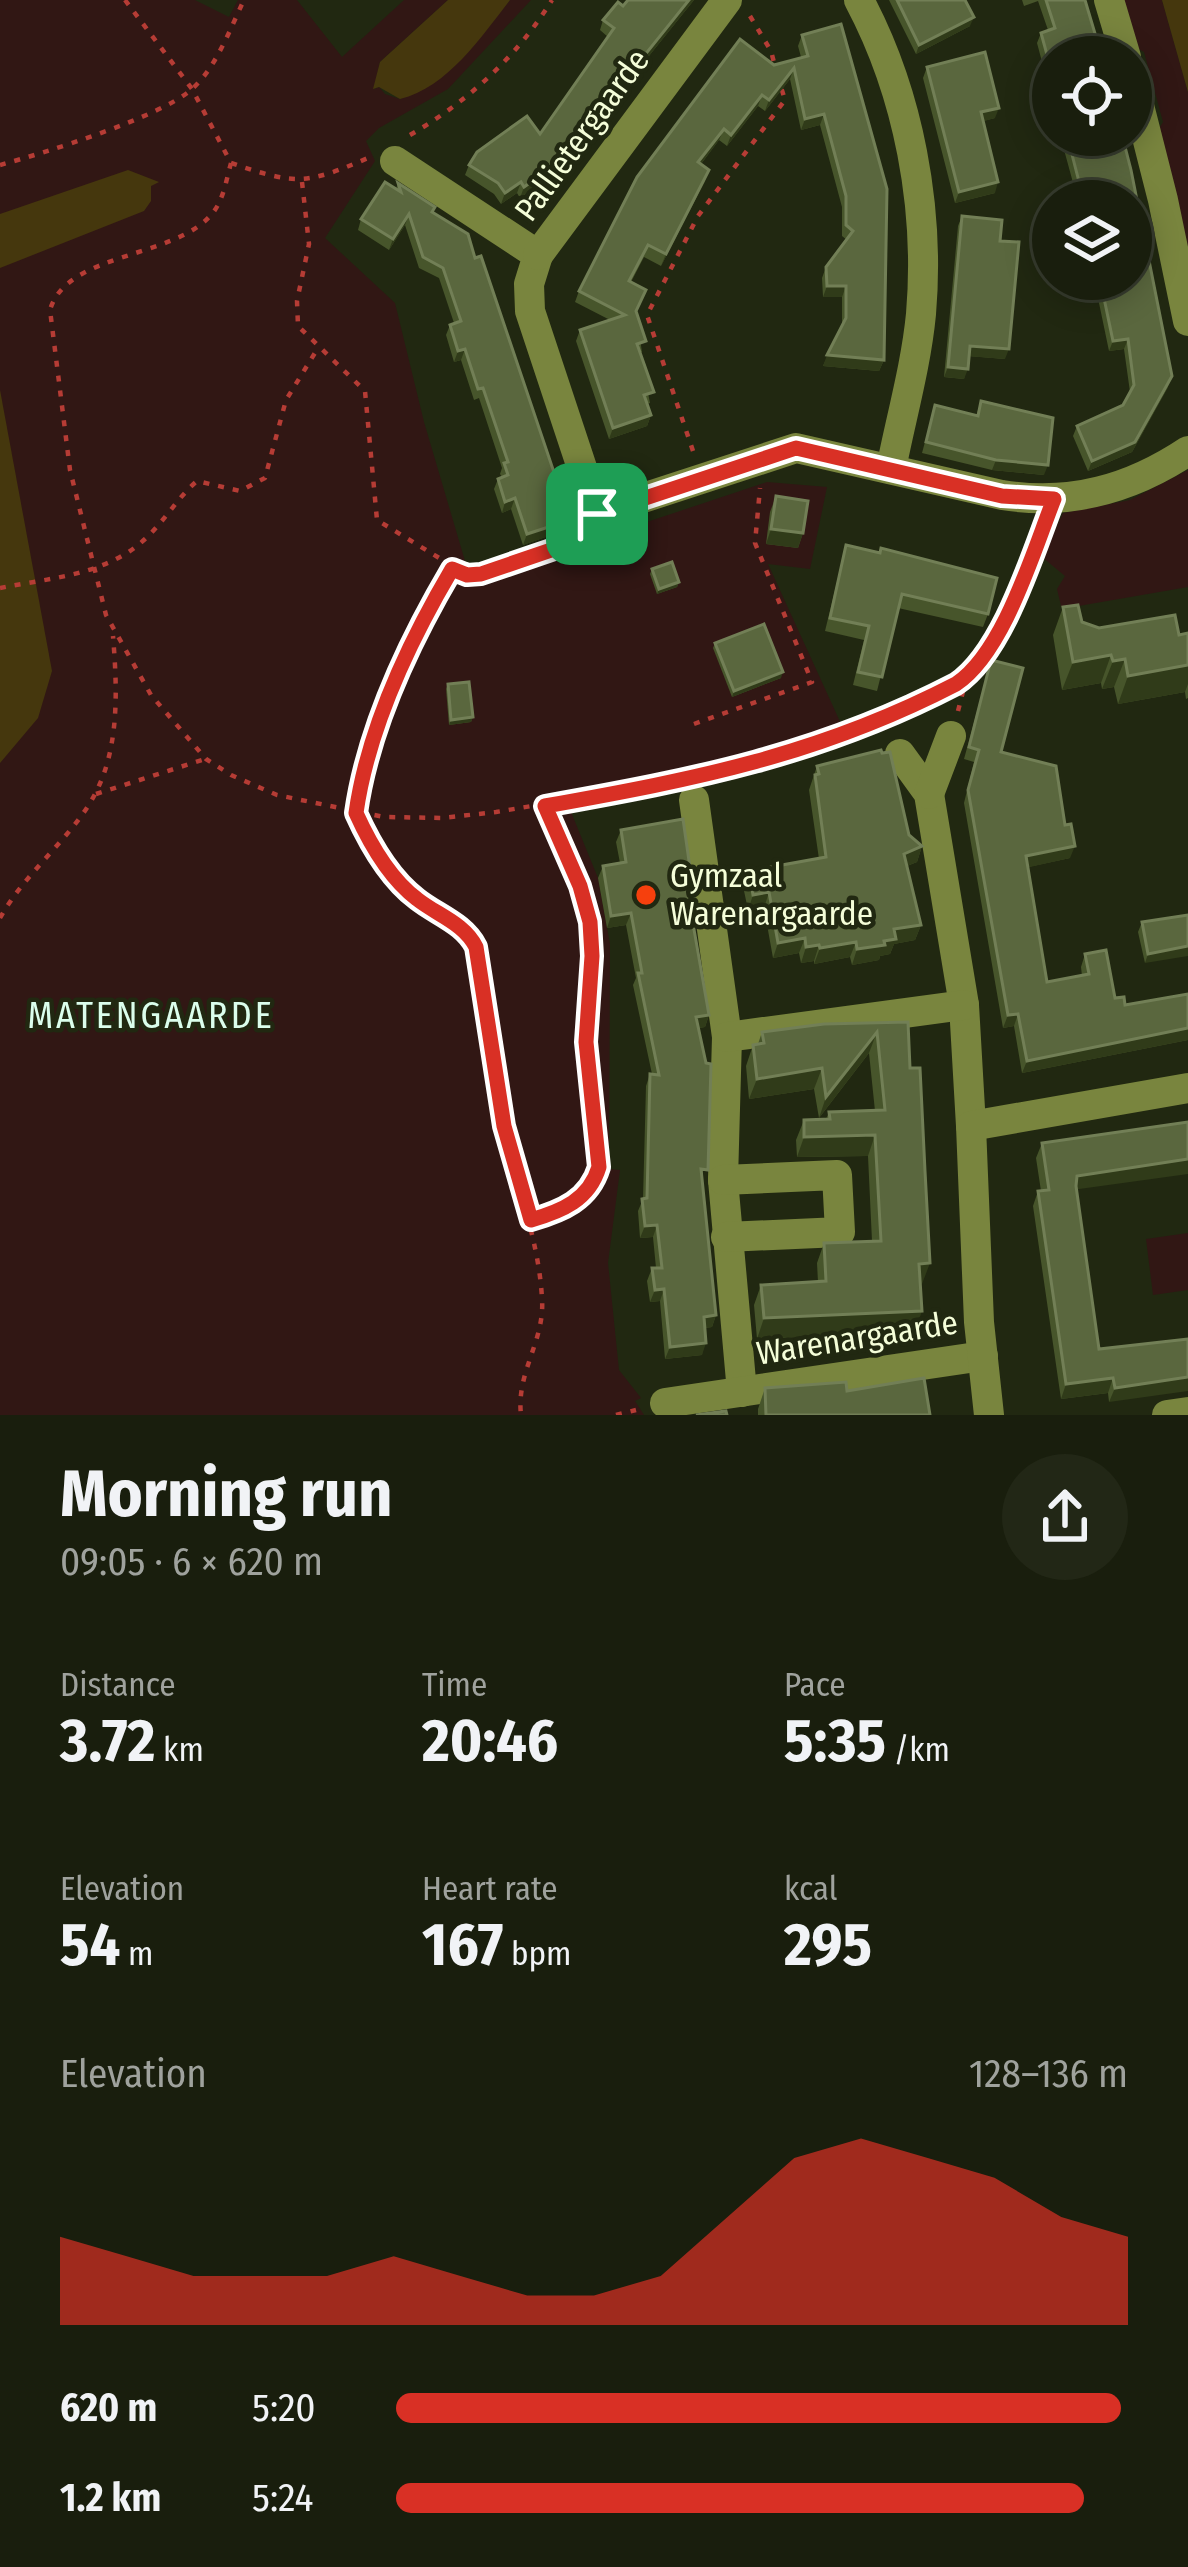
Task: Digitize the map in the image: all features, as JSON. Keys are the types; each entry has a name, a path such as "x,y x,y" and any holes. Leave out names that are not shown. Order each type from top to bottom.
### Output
{"street":[{"path":"859,0 894,86 916,171 921,212 920,319 891,469"},
{"path":"1109,0 1120,36"},
{"name":"Pallietergaarde","path":"597,514 530,311 529,284 538,255 737,6"},
{"name":"Pallietergaarde","path":"391,152 538,255"},
{"path":"1152,156 1188,321"},
{"path":"597,514 796,448 1002,496 1054,499 1124,487 1188,452"},
{"path":"929,794 951,736"},
{"name":"Warenargaarde","path":"900,754 929,794 964,1005 989,1415"},
{"name":"Warenargaarde","path":"691,786 727,1037 723,1180 742,1392"},
{"path":"727,1037 964,1005"},
{"path":"971,1126 1188,1088"},
{"path":"723,1180 837,1175 840,1232 726,1237"},
{"name":"Warenargaarde","path":"664,1403 983,1356"},
{"path":"1167,1415 1188,1412"}],"path":[{"path":"125,0 192,89 231,164 302,182 391,152 445,115 500,68 551,0"},
{"path":"0,165 93,135 192,89 244,0"},
{"path":"702,479 646,315 698,217 785,100 771,51 737,6"},
{"path":"0,918 26,878 96,794 116,704 112,630 65,442 50,321 53,301 73,278 208,219 218,205 231,164"},
{"path":"302,182 309,244 296,320 301,332 365,392 376,520 467,575 601,533 597,514"},
{"path":"0,588 121,559 144,541 197,481 240,491 259,484 270,470 286,400 318,348"},
{"path":"694,724 812,682 754,543 764,458"},
{"path":"951,736 968,676 1001,623 1054,499"},
{"path":"452,569 419,626 396,682 356,813 400,884 464,929 476,947 504,1126 531,1220 542,1316 521,1379 520,1415"},
{"path":"112,630 167,716 206,759 263,790 356,813 442,818 691,786 872,723 968,676"},
{"path":"96,794 206,759"},
{"path":"531,1220 578,1201 596,1179 599,1167 586,1042 590,922 580,886 545,806"}],"shaded area":[{"path":"0,0 195,0 229,17 238,0 297,0 342,57 404,0 448,0 380,62 374,89 379,87 400,99 461,56 510,0 531,0 448,89 379,128 366,141 375,161 325,238 395,303 470,578 767,482 827,487 810,569 768,564 842,726 717,768 558,798 569,807 598,878 610,944 609,1169 620,1170 608,1263 619,1370 641,1398 635,1401 644,1415 0,1415"},
{"path":"448,0 510,0 462,59 433,84 400,99 379,87 373,89 380,62"},
{"path":"1120,0 1162,0 1188,92 1188,267 1156,133 1163,122 1152,81 1152,36 1130,36"},
{"path":"1162,0 1188,0 1188,92"},
{"path":"128,170 159,182 151,186 151,201 144,211 0,268 0,214"},
{"path":"0,390 52,671 38,718 0,763"},
{"path":"1188,470 1188,587 1061,606 1057,589 1065,576 1042,557 1063,513 1130,500"},
{"path":"1188,1233 1188,1290 1153,1295 1146,1239"}],"building":[{"path":"628,0 689,0 611,97 588,136 524,187 521,182 505,193 469,165 477,152 527,116 540,134 614,28 603,20 618,2 623,6"},
{"path":"897,0 965,0 974,17 919,45"},
{"path":"1046,0 1085,0 1096,36 1042,36 1055,28"},
{"path":"841,24 887,189 884,360 827,355 846,318 846,286 827,286 826,267 853,231 846,225 846,196 824,114 805,119 794,68 769,100 762,95 731,135 724,129 698,162 709,170 666,254 648,245 629,281 646,290 636,311 646,341 637,344 654,392 644,395 651,415 613,428 580,330 625,315 579,291 637,177 740,39 774,65 808,56 802,35"},
{"path":"985,52 999,108 981,112 998,182 959,192 927,67"},
{"path":"1072,156 1127,156 1133,180 1079,180"},
{"path":"385,182 401,192 398,183 435,207 432,212 468,234 475,258 481,256 564,502 558,504 564,522 527,534 515,498 505,502 498,479 508,475 504,463 508,462 483,388 478,389 465,349 458,351 450,325 461,321 443,268 423,257 409,214 393,239 361,219"},
{"path":"962,216 1002,220 1000,241 1019,242 1009,349 970,346 968,369 948,367"},
{"path":"1152,276 1172,376 1135,442 1092,461 1077,426 1123,405 1134,385 1128,339 1113,341 1104,300 1152,300"},
{"path":"981,401 1053,418 1048,465 996,460 926,442 935,405 978,416"},
{"path":"776,496 808,501 803,533 771,529"},
{"path":"846,545 880,553 881,548 997,578 988,614 902,594 882,677 858,672 869,626 830,618"},
{"path":"672,562 679,582 659,589 652,569"},
{"path":"1078,605 1082,622 1099,628 1175,615 1179,635 1188,633 1188,665 1128,676 1125,659 1113,661 1111,655 1073,662 1063,607"},
{"path":"764,624 783,672 734,691 715,643"},
{"path":"991,660 1023,668 1001,752 1056,766 1065,825 1071,824 1075,846 1026,856 1047,982 1089,974 1085,954 1106,950 1115,998 1124,997 1125,1005 1188,994 1188,1028 1027,1061 1018,1014 1008,1015 968,790 979,750 969,747"},
{"path":"469,682 473,717 451,720 448,684"},
{"path":"881,750 890,752 909,835 922,846 904,854 921,925 894,929 896,939 884,941 885,945 857,949 856,942 806,947 805,938 778,943 769,892 753,895 749,871 826,857 817,766"},
{"path":"683,819 697,917 692,918 709,1015 696,1017 706,1063 711,1064 708,1170 701,1169 716,1315 704,1317 706,1343 670,1347 664,1289 655,1290 652,1268 662,1268 657,1225 645,1226 642,1199 647,1198 650,1074 659,1075 631,913 611,916 603,866 626,862 621,830"},
{"path":"1188,915 1188,946 1148,954 1142,922"},
{"path":"908,1022 910,1068 920,1068 930,1263 919,1264 922,1311 764,1318 761,1285 826,1281 824,1243 881,1241 875,1135 804,1137 804,1120 830,1119 829,1112 885,1110 877,1032 826,1097 822,1068 757,1079 753,1045 764,1043 762,1032 824,1024"},
{"path":"1188,1122 1188,1159 1077,1176 1076,1186 1099,1349 1188,1339 1188,1377 1115,1388 1113,1378 1066,1384 1038,1191 1049,1190 1042,1143"},
{"path":"924,1378 930,1415 766,1415 765,1388 846,1382 847,1391"}],"place":[{"name":"Gymzaal Warenargaarde","path":"646,895"}],"district":[{"name":"MATENGAARDE","path":"151,1016"}],"route":[{"path":"796,448 1002,496 1054,499 989,647 968,676 956,684 872,723 740,769 545,806 580,886 590,922 586,1042 599,1167 596,1179 578,1201 531,1220 504,1126 476,947 464,929 400,884 356,813 396,682 419,626 452,569 481,574 601,533 597,514 796,448"}]}
